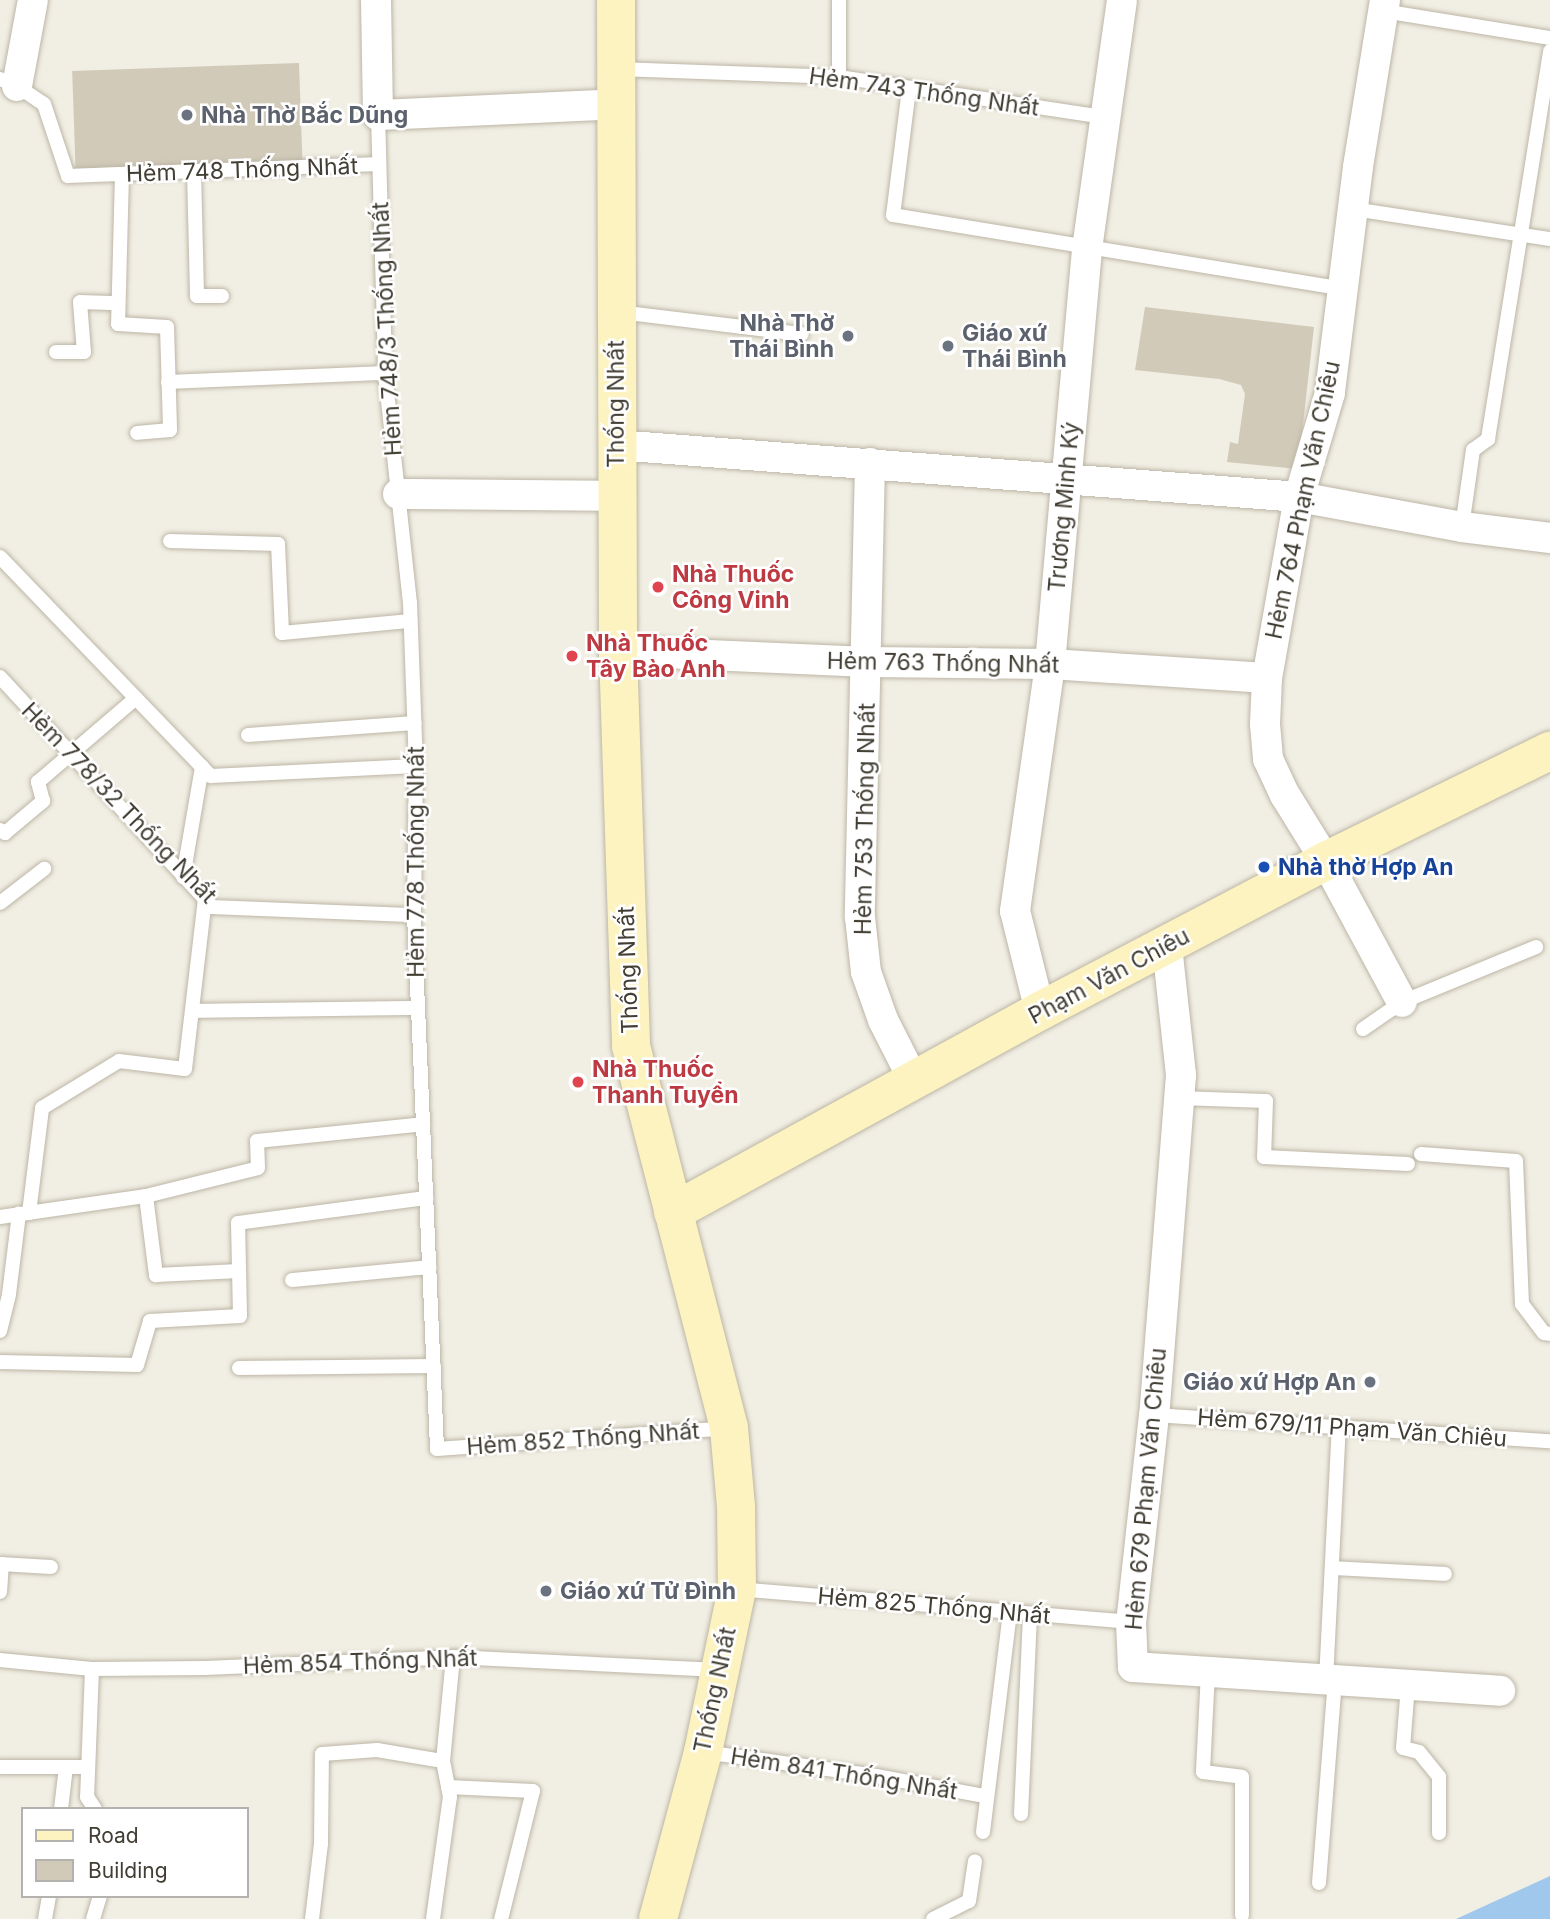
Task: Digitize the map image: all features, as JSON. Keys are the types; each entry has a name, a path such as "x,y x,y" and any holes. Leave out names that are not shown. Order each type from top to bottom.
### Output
{"main road":[{"name":"Thống Nhất","path":"616,0 618,651 631,1046 729,1428 736,1507 737,1588 703,1752 658,1919"},
{"name":"Phạm Văn Chiêu","path":"673,1212 1040,1011 1326,861 1550,751"}],"street":[{"path":"9,83 33,0"},
{"path":"376,0 378,115 617,86"},
{"name":"Trương Minh Ký","path":"1040,1011 1015,911 1050,664 1087,249 1122,0"},
{"name":"Hẻm 764 Phạm Văn Chiêu","path":"1384,6 1353,209 1330,393 1299,497 1266,678 1268,759 1285,795 1326,861 1402,1002"},
{"path":"616,445 1299,497 1462,527 1550,538"},
{"name":"Hẻm 753 Thống Nhất","path":"870,463 868,662 860,917 866,972 884,1020 914,1081"},
{"path":"398,494 616,496"},
{"name":"Hẻm 763 Thống Nhất","path":"618,651 868,662 1050,664 1266,678"},
{"name":"Hẻm 679 Phạm Văn Chiêu","path":"1167,946 1181,1075 1154,1415 1132,1622 1133,1667 1500,1691"}],"lane":[{"path":"839,0 839,77"},
{"path":"1384,6 1550,38"},
{"path":"1462,527 1473,450 1488,439 1550,51"},
{"name":"Hẻm 743 Thống Nhất","path":"617,86 839,77 1104,117"},
{"name":"Hẻm 748 Thống Nhất","path":"9,83 44,104 68,176 379,164 378,115"},
{"path":"909,89 893,215 1343,289"},
{"name":"Hẻm 748/3 Thống Nhất","path":"379,164 385,373 398,494"},
{"path":"194,172 197,296 222,296"},
{"path":"122,174 118,324 167,327 170,430 137,433"},
{"path":"1353,209 1550,239"},
{"path":"56,352 84,352 80,302 118,303"},
{"path":"616,312 802,334"},
{"path":"168,382 385,373"},
{"name":"Hẻm 778 Thống Nhất","path":"398,494 410,621 415,723 414,915 437,1449"},
{"path":"170,541 278,544 282,632 410,621"},
{"path":"0,556 211,776 416,766"},
{"name":"Hẻm 778/32 Thống Nhất","path":"0,677 212,907 414,915"},
{"path":"0,830 5,833 43,801 37,782 136,698"},
{"path":"248,735 415,723"},
{"path":"183,877 202,767"},
{"path":"0,903 44,869"},
{"path":"0,1331 42,1108 119,1061 185,1069 205,900"},
{"path":"1363,1029 1402,1002 1536,947"},
{"path":"192,1011 418,1008"},
{"path":"1179,1098 1266,1101 1264,1157 1408,1164"},
{"path":"0,1217 146,1196 258,1168 257,1141 423,1124"},
{"path":"1421,1154 1516,1161 1522,1304 1544,1334 1550,1334"},
{"path":"146,1196 156,1275 239,1271"},
{"path":"0,1362 137,1365 150,1321 240,1316 238,1223 426,1198"},
{"path":"292,1280 429,1267"},
{"path":"239,1368 434,1366"},
{"name":"Hẻm 679/11 Phạm Văn Chiêu","path":"1154,1415 1550,1441"},
{"path":"1319,1883 1331,1680 1332,1568 1339,1427"},
{"name":"Hẻm 852 Thống Nhất","path":"437,1449 729,1428"},
{"path":"0,1592 1,1564 51,1567"},
{"path":"1332,1568 1445,1574"},
{"name":"Hẻm 825 Thống Nhất","path":"737,1588 1132,1622"},
{"path":"983,1832 985,1796 1010,1613"},
{"path":"1021,1814 1030,1615"},
{"path":"433,1919 450,1797 443,1761 453,1657"},
{"name":"Hẻm 854 Thống Nhất","path":"0,1660 92,1669 205,1668 453,1657 720,1670"},
{"path":"92,1669 87,1797 94,1807"},
{"path":"1208,1672 1203,1772 1242,1777 1242,1915"},
{"path":"1408,1685 1403,1748 1419,1752 1438,1777 1439,1833"},
{"path":"312,1919 321,1844 322,1754 377,1750 443,1761"},
{"name":"Hẻm 841 Thống Nhất","path":"703,1752 876,1776 985,1796"},
{"path":"0,1767 88,1767"},
{"path":"61,1807 66,1767"},
{"path":"448,1787 533,1791 501,1919"},
{"path":"933,1919 969,1901 975,1861"},
{"path":"45,1919 48,1898"},
{"path":"93,1919 99,1898"}],"water":[{"path":"1550,1876 1550,1919 1456,1919"}],"building":[{"name":"Nhà Thờ Bắc Dũng","path":"299,63 302,161 76,169 72,71"},
{"path":"1145,307 1314,327 1298,469 1227,462 1230,442 1238,444 1245,394 1241,385 1219,379 1135,370"}],"place":[{"name":"Nhà Thờ Bắc Dũng","path":"187,115"},
{"name":"Nhà Thờ Thái Bình","path":"848,336"},
{"name":"Giáo xứ Thái Bình","path":"948,346"},
{"name":"Nhà Thuốc Công Vinh","path":"658,587"},
{"name":"Nhà Thuốc Tây Bào Anh","path":"572,656"},
{"name":"Nhà thờ Hợp An","path":"1264,867"},
{"name":"Nhà Thuốc Thanh Tuyển","path":"578,1082"},
{"name":"Giáo xứ Hợp An","path":"1370,1382"},
{"name":"Giáo xứ Tử Đình","path":"546,1591"}]}
